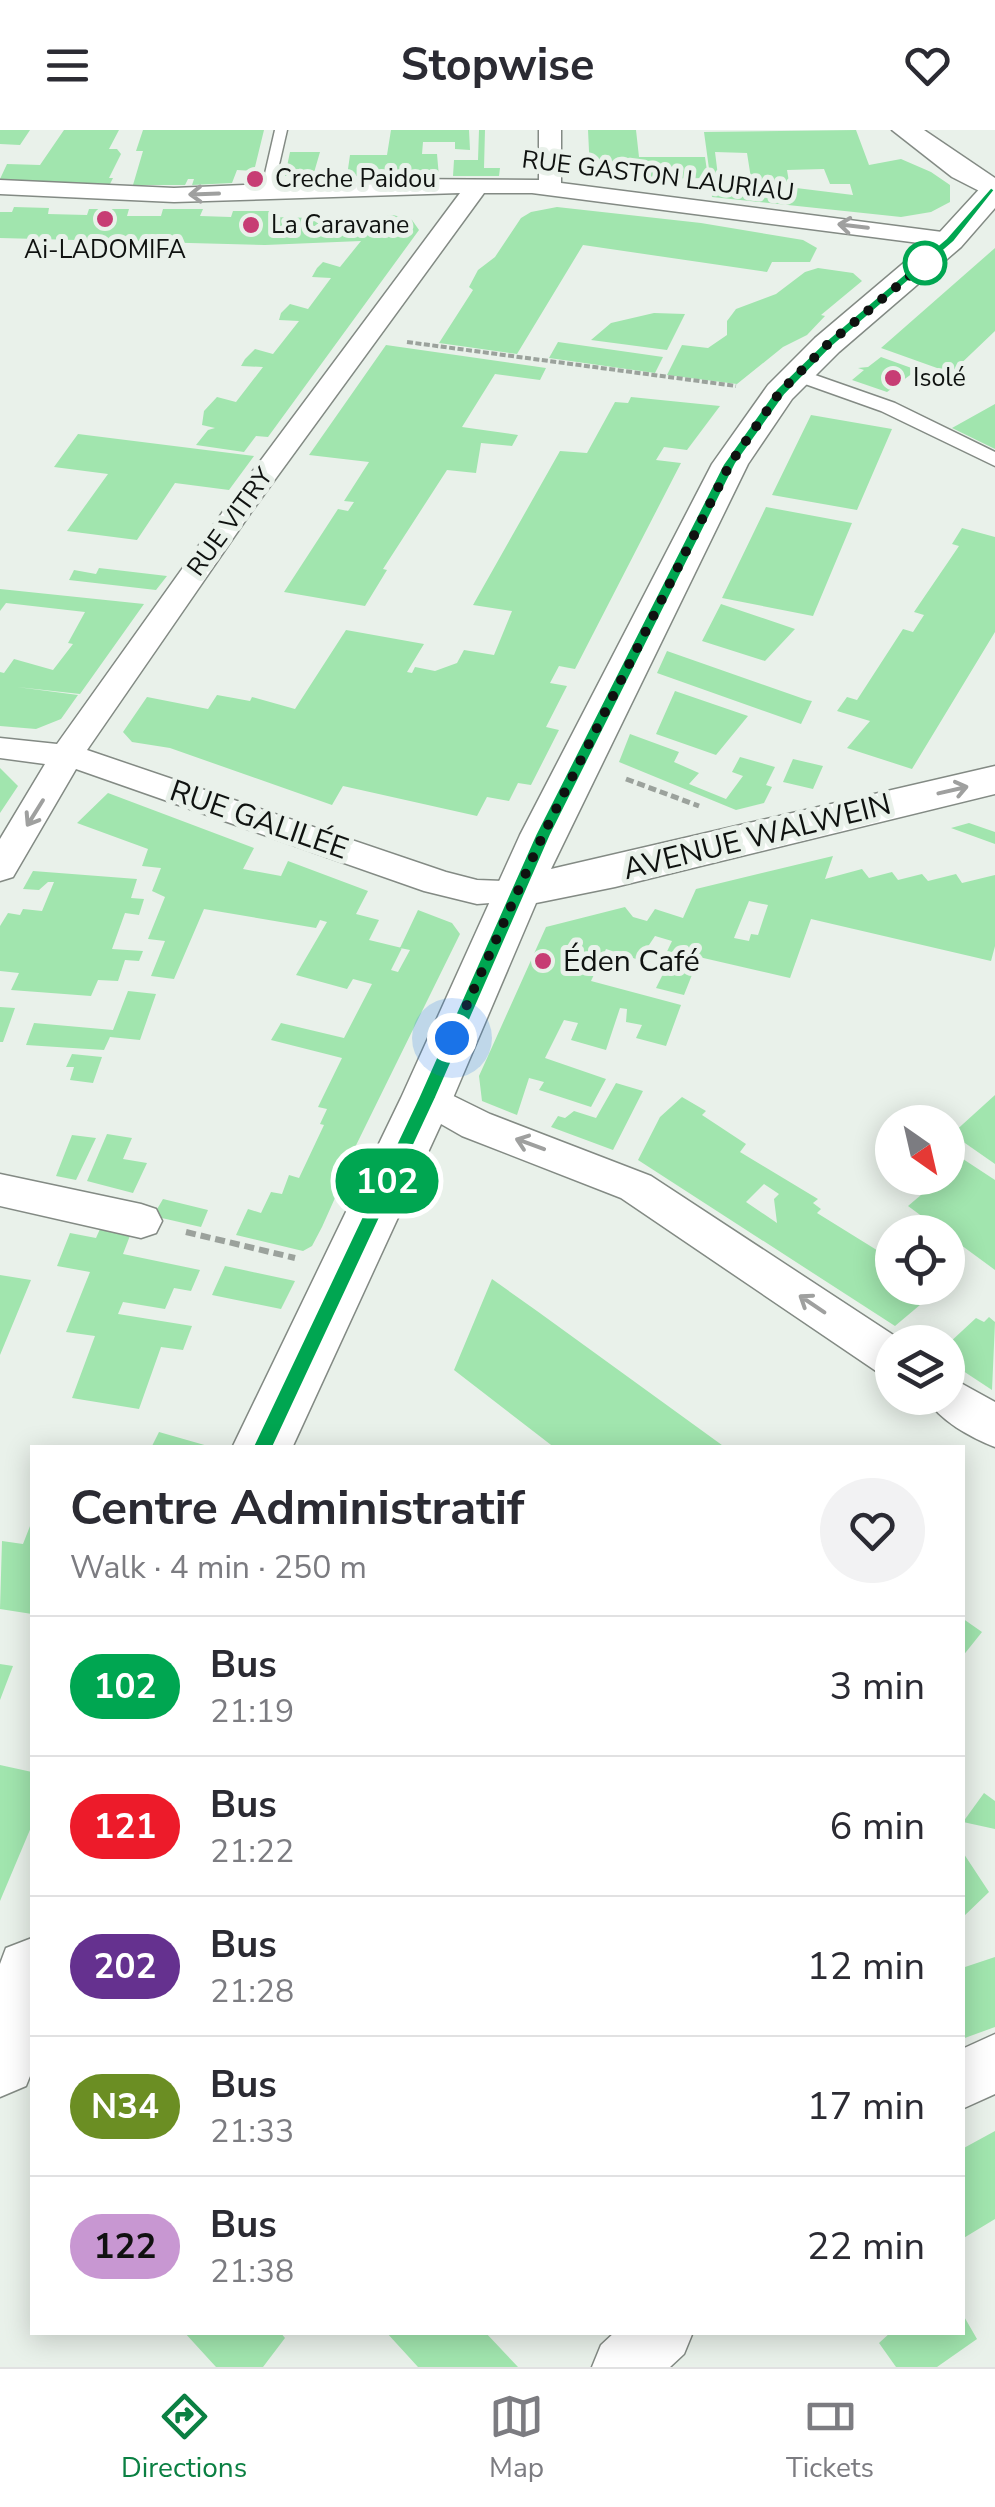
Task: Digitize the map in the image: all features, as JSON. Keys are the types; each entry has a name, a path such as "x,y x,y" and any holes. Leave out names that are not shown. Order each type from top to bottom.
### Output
{"main road":[{"path":"263,1445 427,1098 518,891 730,464 780,392 950,240 995,190 906,130"},
{"name":"AVENUE WALWEIN","path":"518,891 615,872 995,780"},
{"path":"0,2060 30,1979"}],"street":[{"path":"550,130 550,187"},
{"name":"RUE VITRY","path":"0,869 67,756 242,505 477,186"},
{"name":"RUE GASTON LAURIAU","path":"0,187 103,194 550,187 950,240"},
{"path":"798,375 888,407 995,460"},
{"name":"RUE GALILÉE","path":"0,748 67,756 437,882 477,892 518,891"},
{"path":"427,1098 457,1118 592,1166 636,1187 875,1347"},
{"path":"0,1190 141,1221"},
{"path":"965,1407 995,1427"},
{"path":"965,2078 995,2063"},
{"path":"623,2367 659,2335"}],"lane":[{"path":"267,192 280,130"}],"path":[{"path":"366,336 729,384"},
{"path":"582,764 729,816 748,838"},
{"path":"141,1221 262,1250"}],"building":[{"path":"0,130 30,130 20,145 0,144"},
{"path":"64,130 119,130 109,149 117,149 121,154 109,186 0,179 7,164 40,165"},
{"path":"143,130 264,130 254,171 237,170 232,183 192,185 194,179 188,179 185,185 133,185 143,151 136,151"},
{"path":"391,130 469,130 470,150 455,149 455,142 423,142 422,154 437,154 439,177 347,176 350,155 387,155"},
{"path":"479,130 485,130 484,168 500,168 499,176 453,176 454,160 478,160"},
{"path":"588,130 636,130 639,157 705,157 708,178 641,179 640,172 590,172"},
{"path":"856,130 869,165 901,159 931,172 950,185 950,202 931,212 901,217 712,197 711,184 720,184 719,179 745,182 747,191 753,191 747,153 715,152 718,176 710,176 704,132","holes":["824,169 830,184 850,184 853,195 780,186 781,182 789,182 787,170"]},
{"path":"290,152 320,152 313,176 285,176"},
{"path":"14,207 49,208 48,214 87,215 89,209 129,209 127,216 161,216 163,209 203,209 200,216 231,217 233,211 272,211 270,217 315,218 313,221 355,227 366,219 393,215 412,220 419,230 268,437 256,436 244,452 196,445 208,430 215,428 202,425 204,411 217,397 236,402 263,367 241,366 245,359 255,349 273,354 299,321 279,320 281,313 290,304 308,309 331,278 312,277 317,268 323,262 340,267 361,241 265,245 0,238 0,212 12,212"},
{"path":"557,207 701,223 803,240 817,248 810,262 772,262 767,272 583,245 517,354 439,343 473,290 469,287 478,270 495,257 521,218"},
{"path":"995,248 995,331 951,373 881,348"},
{"path":"818,268 853,273 862,281 821,315 825,316 807,335 783,347 737,384 667,375 682,345 708,348 727,335 727,321 736,309 776,294 805,272"},
{"path":"654,313 685,314 667,350 591,340 611,323"},
{"path":"558,342 663,357 655,373 549,358"},
{"path":"386,345 546,368 540,380 495,374 462,427 518,435 512,446 481,443 476,473 447,470 383,569 387,570 365,606 284,592 338,509 348,511 354,502 344,501 369,462 309,455"},
{"path":"881,357 917,370 887,392 852,380 864,370 858,368 868,367"},
{"path":"631,397 720,406 687,450 664,447 656,460 681,463 575,669 559,666 550,683 567,686 546,727 559,730 531,785 518,783 509,801 487,797 477,816 343,786 332,805 170,748 132,742 123,732 147,697 208,709 217,695 250,701 252,697 295,709 346,630 424,644 407,672 412,673 415,667 435,671 457,663 464,650 494,655 512,611 473,605 560,451 587,453 615,402 628,403"},
{"path":"995,404 995,449 952,428"},
{"path":"811,415 892,429 857,510 772,495"},
{"path":"78,434 254,456 229,490 175,483 137,540 67,531 108,474 54,467"},
{"path":"766,507 852,523 813,616 722,598"},
{"path":"962,528 995,537 995,632 912,769 847,748 870,721 837,711 847,697 857,700 903,629 913,632 924,615 914,612 959,546 952,544"},
{"path":"99,568 167,576 156,590 69,580 74,570 96,574"},
{"path":"0,589 144,604 80,694 17,687 78,695 61,719 36,729 0,726 0,672 4,673 14,659 53,670 73,644 68,643 85,612 6,603 0,611"},
{"path":"721,604 795,629 765,661 702,641"},
{"path":"667,651 812,701 801,724 657,673"},
{"path":"675,691 748,716 716,755 656,734"},
{"path":"630,734 679,752 674,762 699,773 689,784 726,799 743,776 732,772 740,757 775,767 766,785 772,787 764,803 736,810 619,762"},
{"path":"793,759 823,766 813,789 783,782"},
{"path":"0,768 18,786 0,813"},
{"path":"108,793 254,848 243,869 281,876 288,861 368,891 356,914 379,920 369,940 400,948 418,910 452,923 460,934 335,1188 339,1189 322,1227 312,1246 303,1251 236,1235 248,1209 261,1213 271,1192 282,1194 289,1175 299,1178 324,1125 320,1124 327,1109 318,1107 342,1058 271,1040 281,1023 344,1038 372,984 353,979 347,989 296,975 327,922 320,920 316,928 204,909 174,979 151,976 165,941 148,939 165,897 152,891 161,868 142,866 148,849 77,823","holes":["402,948 410,950 398,972 391,970"]},
{"path":"969,823 995,832 995,844 951,828"},
{"path":"833,856 825,879 862,869 869,878 892,872 898,880 922,874 928,881 956,874 962,883 995,875 995,946 991,961 811,919 790,978 699,957 684,995 656,988 667,966 661,964 672,941 655,936 639,960 606,949 591,981 681,1005 666,1046 636,1038 642,1025 626,1022 627,1009 620,1008 606,1050 571,1040 578,1023 564,1020 545,1058 606,1079 591,1107 539,1090 544,1082 529,1078 517,1115 482,1101 479,1076 546,927 625,907 633,917 647,921 655,909 683,918 696,889","holes":["749,901 768,905 758,935 751,934 749,941 734,938"]},
{"path":"33,871 137,879 131,898 144,899 139,915 125,913 112,949 143,951 139,961 125,960 118,981 98,980 91,996 11,990 19,973 0,971 0,926 8,913 20,915 23,909 42,911 54,882 39,890 23,889"},
{"path":"128,991 156,994 140,1040 110,1037 104,1050 26,1045 34,1023 113,1030"},
{"path":"0,1007 15,1008 3,1042 0,1042"},
{"path":"72,1054 102,1057 93,1083 70,1080 74,1067 66,1067"},
{"path":"616,1083 643,1091 613,1150 551,1127 558,1116 565,1118 574,1111 596,1118"},
{"path":"995,1095 995,1164 965,1143 965,1122"},
{"path":"682,1097 746,1144 740,1152 818,1199 813,1203 821,1209 817,1213 875,1249 875,1305 920,1305 893,1325 638,1160 660,1117","holes":["764,1184 779,1194 774,1199 777,1223 746,1202"]},
{"path":"107,1134 132,1138 123,1159 147,1163 133,1193 87,1181"},
{"path":"72,1135 96,1138 76,1180 56,1176"},
{"path":"965,1160 995,1180 995,1270 965,1248 965,1215 920,1215 908,1206 921,1195 965,1195"},
{"path":"163,1199 208,1210 201,1227 153,1216"},
{"path":"104,1220 131,1233 123,1254 200,1270 191,1291 174,1288 165,1309 123,1302 118,1314 192,1326 183,1350 161,1347 139,1409 72,1398 95,1336 66,1332 90,1272 57,1266 70,1233 96,1238"},
{"path":"225,1266 295,1281 281,1309 212,1295"},
{"path":"0,1275 31,1280 0,1355"},
{"path":"492,1279 722,1445 551,1445 454,1370"},
{"path":"989,1317 995,1322 992,1390 965,1372 965,1328 976,1318 984,1322"},
{"path":"159,1432 204,1445 152,1445"},
{"path":"30,1526 30,1614 0,1609 2,1541 23,1544"},
{"path":"965,1620 982,1632 965,1653"},
{"path":"0,1664 13,1666 0,1700"},
{"path":"0,1765 30,1772 30,1830 0,1901"},
{"path":"984,1793 995,1801 995,1829 965,1822"},
{"path":"965,1856 989,1892 965,1915"},
{"path":"995,1957 995,2027 965,2038 965,1967"},
{"path":"995,2131 995,2219 965,2237 965,2147"},
{"path":"965,2318 977,2339 937,2367 896,2367 879,2343 888,2335 965,2335"},
{"path":"187,2335 285,2338 263,2367 216,2367"},
{"path":"389,2335 488,2335 518,2367 418,2367"}],"bus line":[{"name":"102","path":"264,1445 427,1098 543,835 594,741 730,464 780,392 827,345 950,240 995,190"}],"place":[{"name":"Creche Paidou","path":"255,179"},
{"name":"Ai-LADOMIFA","path":"105,219"},
{"name":"La Caravane","path":"251,225"},
{"name":"Isolé","path":"893,378"},
{"name":"Éden Café","path":"543,961"}],"route":[{"path":"452,1038 543,835 594,741 730,464 780,392 827,345 925,263"}]}
